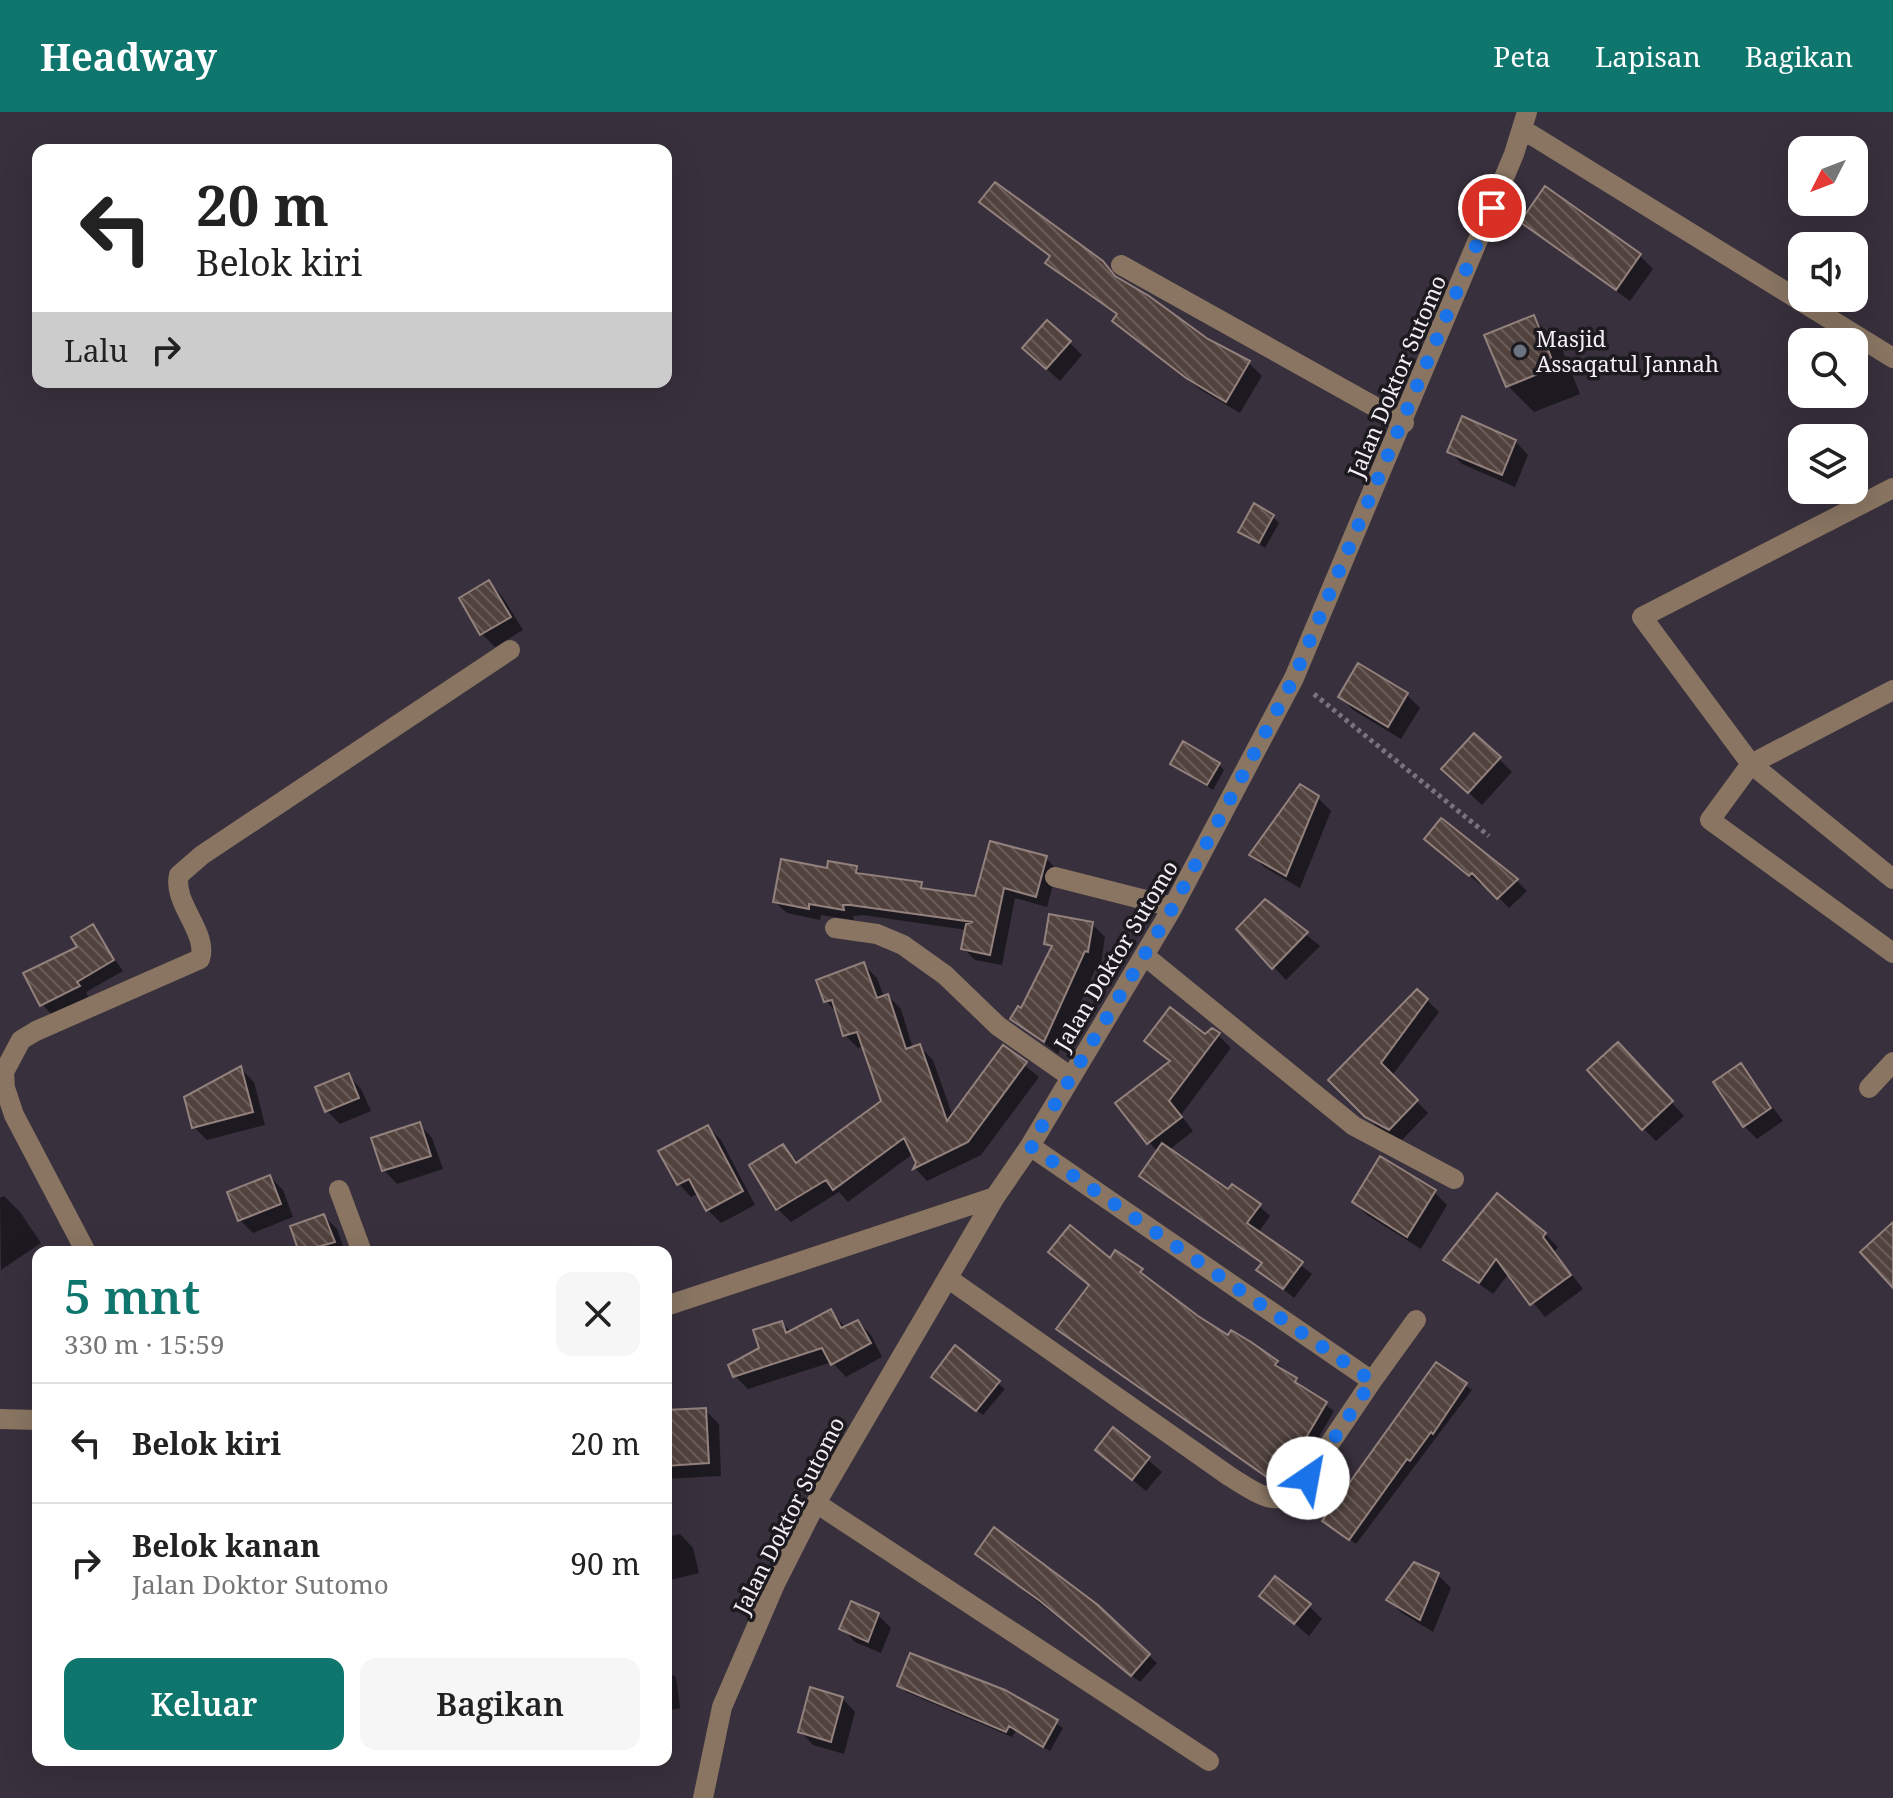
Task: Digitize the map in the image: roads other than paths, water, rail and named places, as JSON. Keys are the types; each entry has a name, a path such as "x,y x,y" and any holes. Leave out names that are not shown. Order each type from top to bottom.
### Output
{"street":[{"path":"1524,121 1893,358"},
{"name":"Jalan Doktor Sutomo","path":"703,1798 722,1707 775,1584 816,1503 995,1197 1030,1146 1145,956 1294,678 1404,423 1524,121"},
{"path":"1121,265 1404,423"},
{"path":"1889,870 1751,764 1642,617 1893,488"},
{"path":"83,1246 14,1115 5,1088 4,1072 21,1040 200,959 201,948 179,890 179,875 225,840 510,650"},
{"path":"1893,690 1751,764 1710,820 1893,953"},
{"path":"1055,877 1173,907"},
{"path":"835,928 877,934 903,945 945,975 998,1026 1071,1077"},
{"path":"1145,956 1354,1126 1454,1179"},
{"path":"1869,1088 1893,1062"},
{"path":"1030,1146 1372,1381"},
{"path":"339,1190 360,1246"},
{"path":"672,1304 995,1197"},
{"path":"949,1279 1229,1476 1275,1500 1286,1499 1297,1492 1416,1320"},
{"path":"0,1419 32,1420"},
{"path":"816,1503 1209,1761"}],"place":[{"name":"Masjid Assaqatul Jannah","path":"1520,351"}]}
